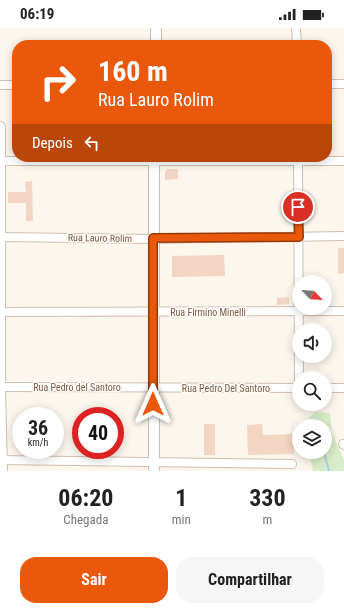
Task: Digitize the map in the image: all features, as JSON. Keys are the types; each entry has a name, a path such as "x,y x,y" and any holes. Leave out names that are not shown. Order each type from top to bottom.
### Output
{"street":[{"path":"156,28 156,40"},
{"path":"296,28 297,40"},
{"path":"332,84 344,84"},
{"path":"0,85 12,85"},
{"path":"0,127 0,387 2,471"},
{"path":"332,160 344,161"},
{"path":"0,161 12,161"},
{"path":"154,162 154,467"},
{"path":"298,162 299,275"},
{"name":"Rua Lauro Rolim","path":"0,237 153,238 344,236"},
{"name":"Rua Firmino Minelli","path":"1,312 292,311"},
{"name":"Rua Firmino Minelli","path":"332,311 344,311"},
{"path":"299,315 299,371"},
{"name":"Rua Pedro del Santoro","path":"0,387 153,388"},
{"name":"Rua Pedro Del Santoro","path":"153,388 292,388"},
{"path":"332,388 344,388"},
{"path":"1,460 154,467 292,464"}],"green space":[{"path":"315,412 330,413 331,419 308,419"},
{"path":"332,433 344,460 344,471 313,471 310,459 332,459"}],"building":[{"path":"167,169 178,169 178,179 165,180 165,173"},
{"path":"32,181 33,221 26,221 26,203 8,203 8,192 26,192 25,182"},
{"path":"338,248 344,248 344,273 338,274"},
{"path":"224,255 225,276 172,277 172,256"},
{"path":"289,297 289,304 277,305 277,298"},
{"path":"204,424 215,424 215,455 204,455"},
{"path":"262,424 263,435 292,434 292,454 248,455 247,425"}],"waterway":[{"path":"326,459 329,471"}],"route":[{"path":"153,404 153,238 299,237 298,207"}]}
